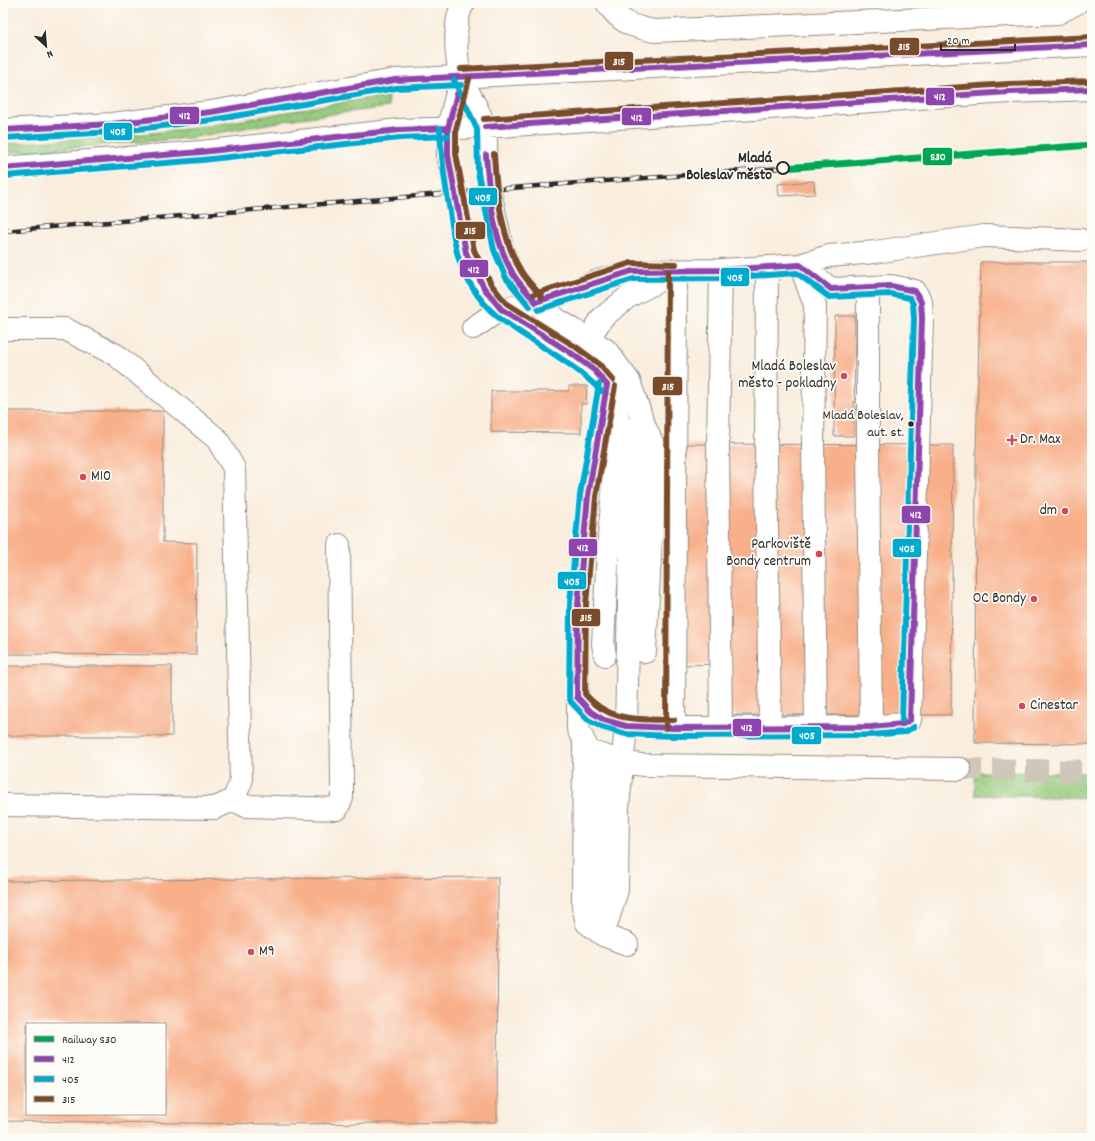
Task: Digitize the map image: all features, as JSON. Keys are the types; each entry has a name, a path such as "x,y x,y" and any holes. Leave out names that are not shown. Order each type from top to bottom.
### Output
{"street":[{"path":"464,3 458,15 457,45 461,77 485,127 486,172 502,248 513,274 536,302 558,320 583,349 594,370 607,385 613,397 619,422 608,550 603,644 605,655"},
{"path":"607,3 616,16 632,27 654,31 1058,13 1077,3"},
{"path":"3,130 112,124 212,112 395,80 1092,45"},
{"path":"461,77 448,128 448,155 466,253 484,288 501,309 583,349 606,350 629,381 654,447 655,460 645,652"},
{"path":"3,168 38,167 201,152 399,130 485,127 1009,92 1092,89"},
{"path":"473,328 501,309 536,302 572,291 597,281 632,271 676,272 800,265 829,256 875,252 984,236 1081,240"},
{"path":"577,697 591,712 604,720 626,726 674,728 871,727 903,724 910,720 922,318 921,302 915,291 891,286 868,288 831,288 800,265"},
{"path":"800,265 815,305 813,444 816,727"},
{"path":"767,268 765,444 770,727"},
{"path":"721,270 718,444 721,727"},
{"path":"583,349 602,318 628,297 676,272"},
{"path":"674,728 676,272"},
{"path":"868,288 871,727"},
{"path":"3,329 65,329 116,355 217,438 234,468 241,782 233,800 215,808 3,805"},
{"path":"607,385 588,496 578,604 578,729 589,751 601,756 633,763 960,769"},
{"path":"603,934 617,890 618,807 633,763 626,726 631,514 641,416"},
{"path":"233,800 246,806 338,809 342,798 339,545"},
{"path":"584,743 583,906 587,922 603,934 628,944"},
{"path":"601,756 598,919 603,934"}],"green space":[{"path":"388,96 389,107 300,118 190,138 3,153 3,144 122,136 170,131"},
{"path":"975,772 1092,773 1092,798 975,795"}],"building":[{"path":"814,181 815,194 779,196 778,184"},
{"name":"OC Bondy","path":"981,262 1092,262 1092,744 975,743 976,454"},
{"name":"Mladá Boleslav město - pokladny","path":"835,316 855,316 854,436 834,436"},
{"path":"569,386 587,386 586,404 581,404 581,433 491,432 491,391 569,391"},
{"name":"M10","path":"3,411 163,411 163,542 197,543 196,655 3,654"},
{"name":"Parkoviště Bondy centrum","path":"687,444 953,445 951,715 723,715 723,664 684,665"},
{"path":"3,666 172,666 172,736 3,736"},
{"name":"M9","path":"498,877 497,1122 276,1124 3,1121 3,881"}],"tunnel":[{"path":"960,769 1092,771"}],"railway":[{"path":"3,231 524,187 783,168"}],"rail line":[{"name":"S30","path":"783,168 1092,145"}],"transit line":[{"name":"315","path":"461,69 1092,37"},
{"name":"412","path":"3,130 112,124 211,112 395,80 1092,45"},
{"name":"315","path":"469,79 456,129 456,154 474,250 491,284 506,303 576,347 599,364 613,380"},
{"name":"405","path":"454,80 477,129 478,173 494,250 506,278 530,307"},
{"name":"315","path":"484,119 1008,84 1092,81"},
{"name":"405","path":"3,138 113,132 212,120 396,88 461,85"},
{"name":"412","path":"485,127 1009,92 1092,89"},
{"name":"412","path":"457,94 448,128 448,155 466,253 484,288 501,309 571,353 594,370 607,385"},
{"name":"405","path":"440,128 441,149 455,244 458,257 471,286 477,295 498,317 577,370 601,391"},
{"name":"412","path":"3,168 201,152 399,130 448,128"},
{"name":"405","path":"4,176 202,160 400,138 448,136"},
{"name":"315","path":"494,154 498,199 509,245 514,259 523,274 542,297"},
{"name":"412","path":"486,155 493,216 501,246 513,274 536,302"},
{"name":"315","path":"534,294 631,263 676,264"},
{"name":"412","path":"536,302 632,271 721,270 800,265 831,289 891,286 915,291 921,302 922,318 910,720"},
{"name":"315","path":"666,728 668,272"},
{"name":"405","path":"538,310 633,279 721,278 797,273 829,297 890,294 910,298 913,304 914,318 902,720"},
{"name":"405","path":"599,384 580,495 570,603 569,697 571,702 587,719 601,727 626,734 674,736 871,735 905,732 914,727"},
{"name":"412","path":"607,385 588,496 578,604 577,697 591,712 604,720 626,726 674,728 871,727 903,724 910,720"},
{"name":"315","path":"615,386 596,497 586,604 585,694 594,703 615,715 637,719 674,720"}],"place":[{"name":"Mladá Boleslav město","path":"783,168"},
{"name":"Mladá Boleslav město - pokladny","path":"844,376"},
{"name":"Mladá Boleslav, aut. st.","path":"911,424"},
{"name":"Dr. Max","path":"1012,440"},
{"name":"M10","path":"83,477"},
{"name":"dm","path":"1065,511"},
{"name":"Parkoviště Bondy centrum","path":"819,554"},
{"name":"OC Bondy","path":"1034,599"},
{"name":"Cinestar","path":"1022,706"},
{"name":"M9","path":"251,952"}]}
